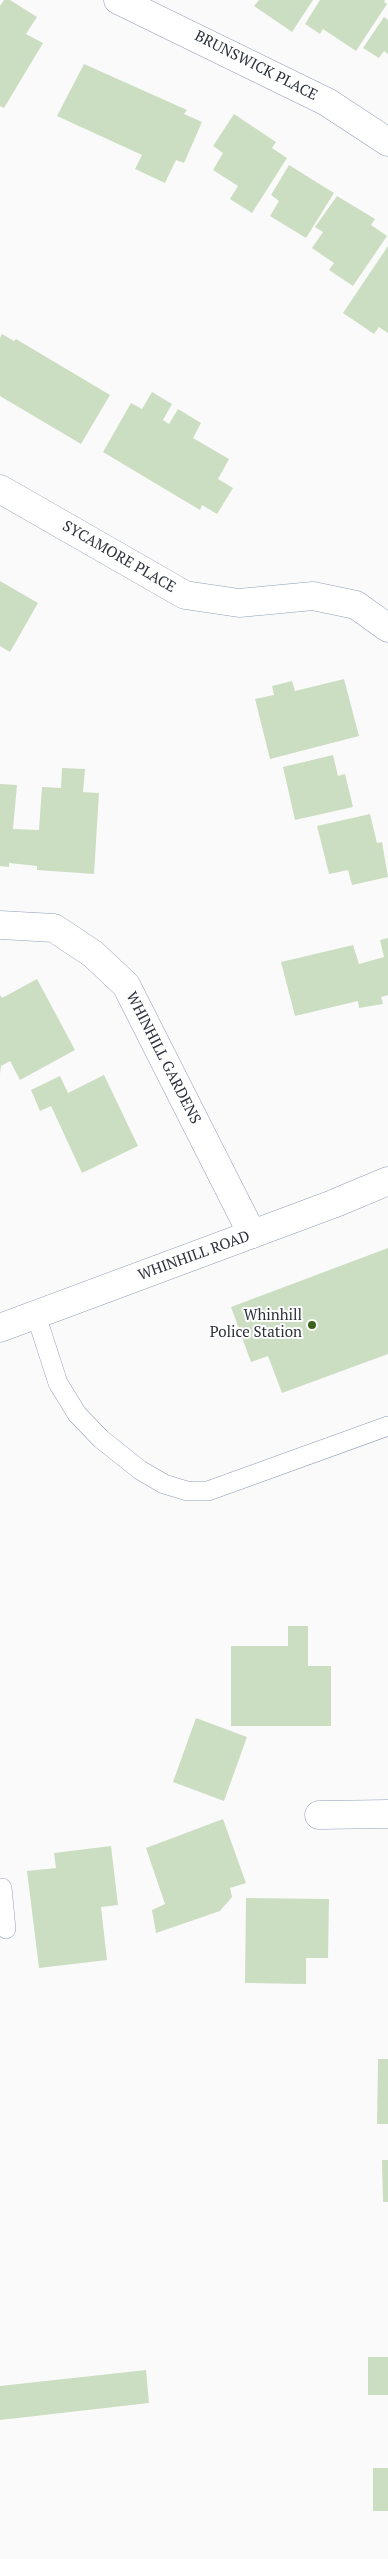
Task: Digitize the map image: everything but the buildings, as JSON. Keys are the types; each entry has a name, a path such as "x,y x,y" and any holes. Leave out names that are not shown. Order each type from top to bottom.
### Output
{"street":[{"name":"BRUNSWICK PLACE","path":"118,0 327,102 388,142"},
{"name":"SYCAMORE PLACE","path":"0,489 185,595 239,603 313,596 356,605 388,628"},
{"name":"WHINHILL GARDENS","path":"0,925 54,928 93,954 126,985 252,1234"},
{"name":"WHINHILL ROAD","path":"0,1328 388,1181"},
{"path":"319,1815 388,1814"}],"lane":[{"path":"36,1315 58,1383 77,1414 101,1439 140,1470 172,1486 187,1491 208,1491 388,1426"},
{"path":"0,1888 2,1888 6,1929"}],"place":[{"name":"Whinhill Police Station","path":"312,1325"}]}
